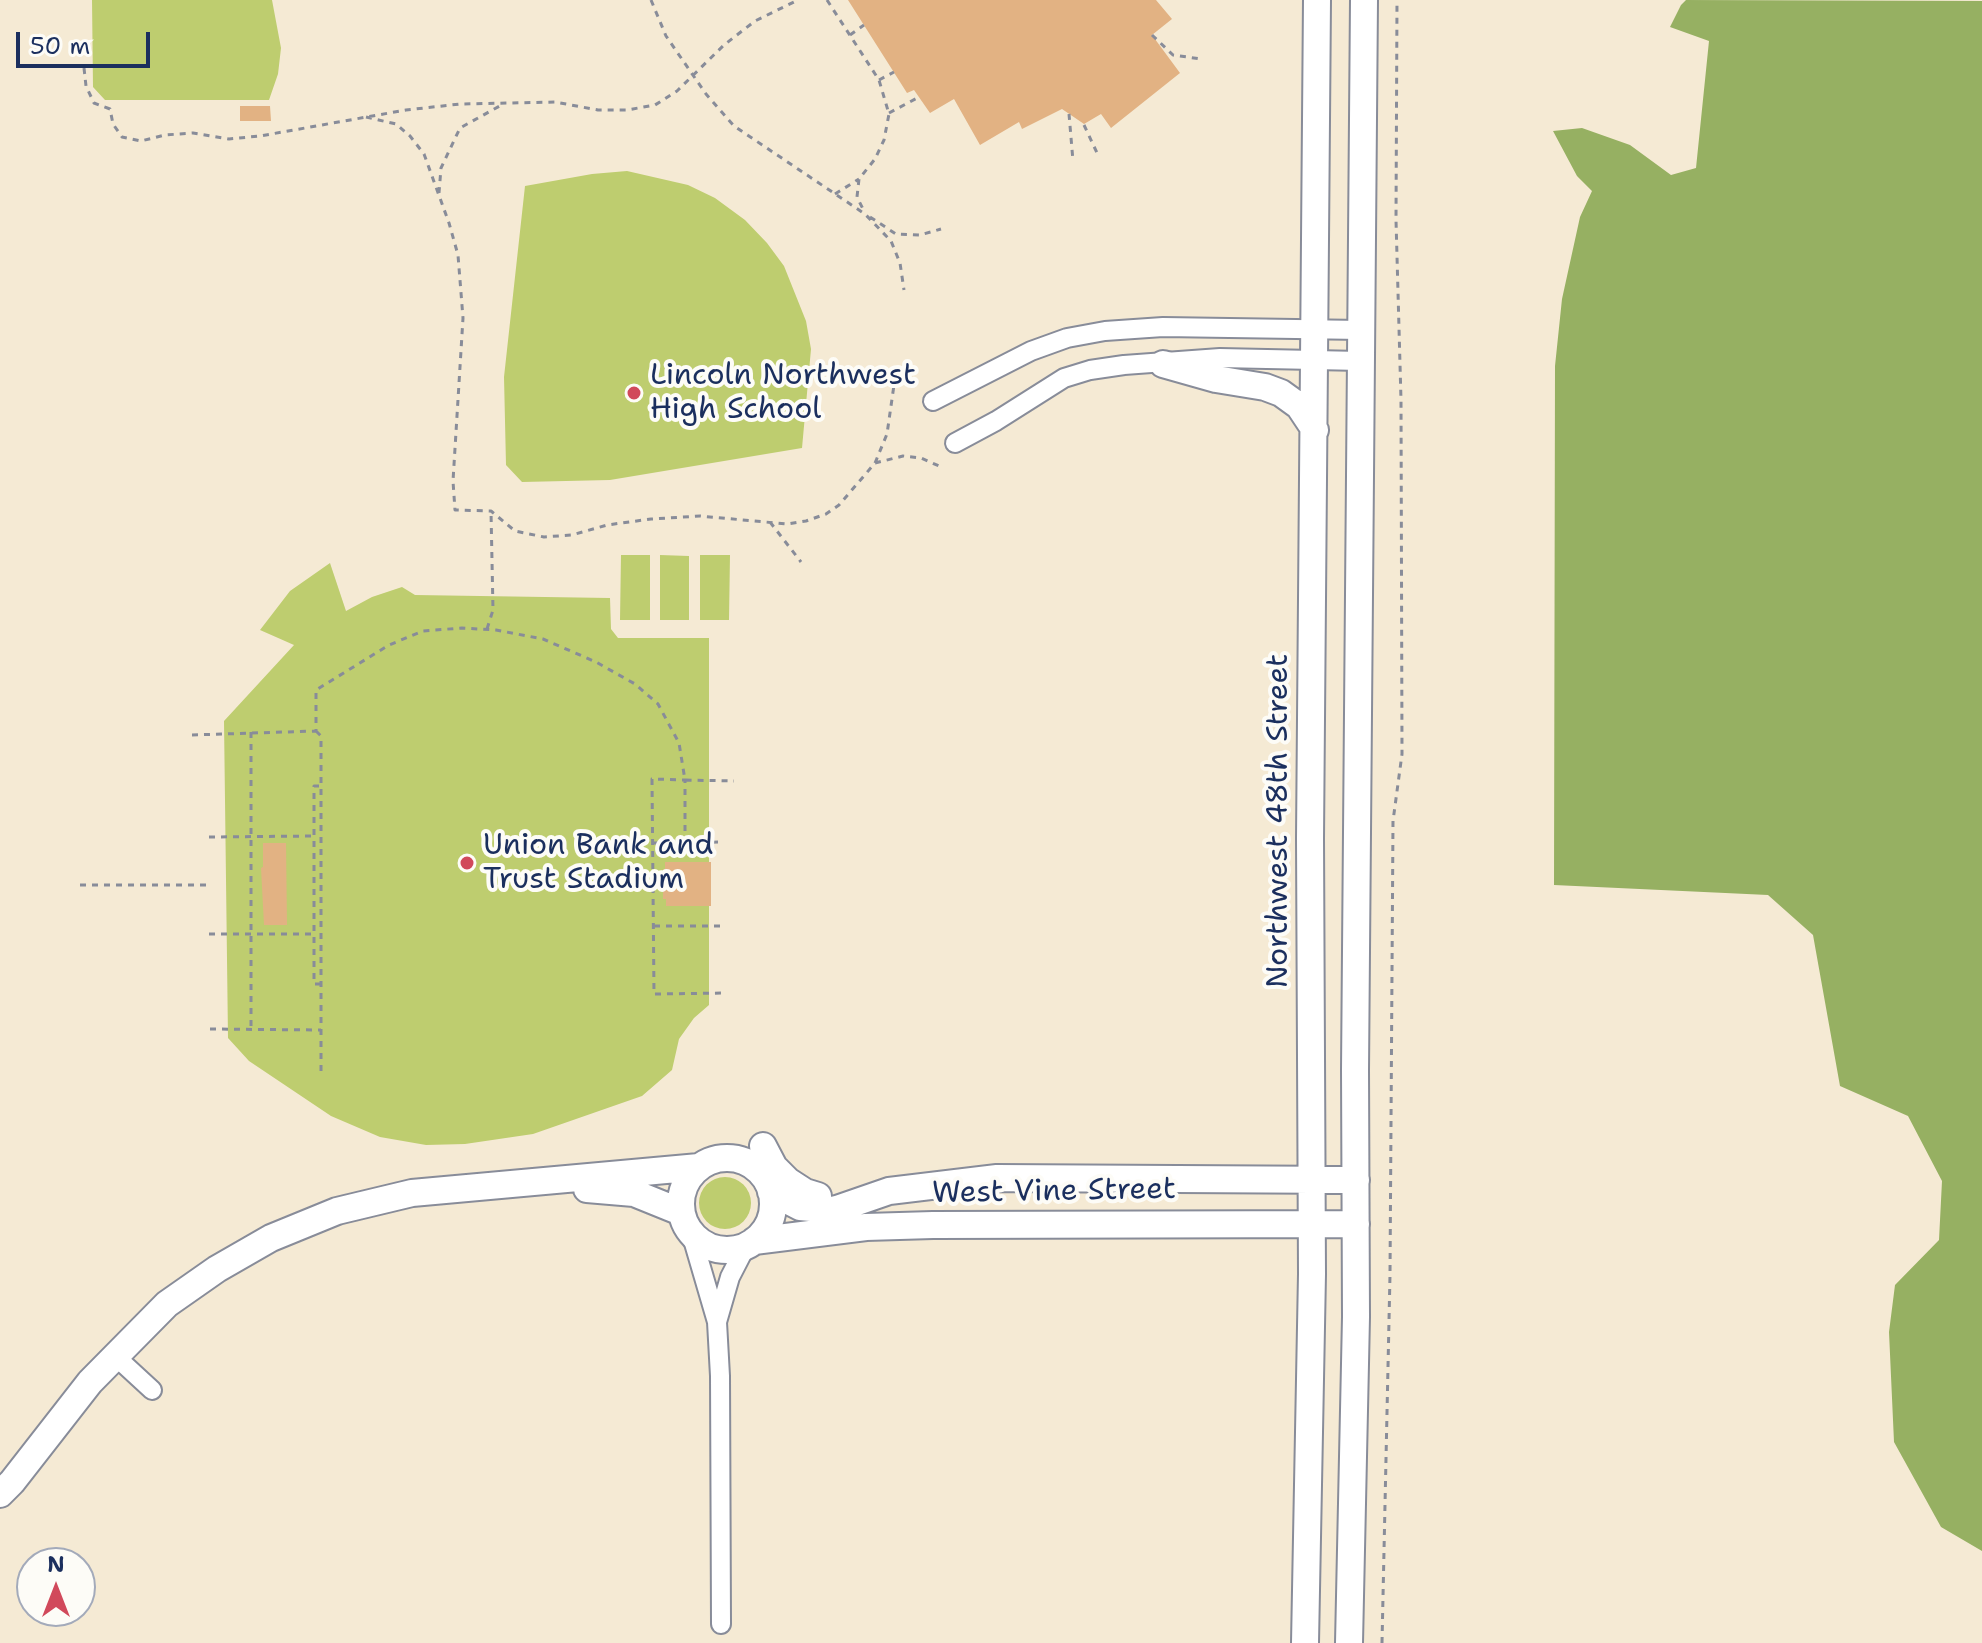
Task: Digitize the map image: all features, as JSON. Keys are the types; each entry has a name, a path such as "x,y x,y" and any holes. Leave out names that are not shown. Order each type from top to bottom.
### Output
{"main road":[{"name":"Northwest 48th Street","path":"1305,1643 1311,1223 1310,823 1317,0"},
{"path":"1349,1643 1356,1363 1364,0"},
{"path":"1163,364 1281,393 1299,406 1315,430"},
{"path":"763,1146 774,1167 805,1192 824,1197 866,1198"},
{"path":"337,1211 598,1188 634,1193 686,1223 702,1243 716,1249 731,1250 750,1243 764,1231 770,1219 771,1192 763,1175 740,1159 713,1159 699,1167 683,1187 686,1223"},
{"path":"0,1494 90,1382 167,1304 217,1269 271,1238 337,1211 412,1193 699,1167"},
{"name":"West Vine Street","path":"771,1192 800,1207 834,1210 889,1191 943,1182 997,1178 1356,1180"},
{"name":"West Vine Street","path":"750,1243 866,1227 1356,1224"}],"street":[{"path":"933,401 1031,351 1067,338 1105,331 1163,327 1362,330"},
{"path":"955,443 1064,378 1090,370 1220,358 1361,361"},
{"path":"686,1223 717,1322 721,1624"},
{"path":"717,1322 730,1277 750,1243"},
{"path":"114,1355 152,1390"}],"path":[{"path":"651,0 666,36 734,126 896,234 920,235 941,229"},
{"path":"84,68 86,86 94,103 110,109 113,124 122,137 141,141 193,133 229,139 245,138 460,104 555,102 598,110 627,110 655,105 677,91 755,21 798,0"},
{"path":"827,0 879,80 889,113 884,140 875,159 859,179 834,195"},
{"path":"1382,1643 1390,1262 1393,821 1402,754 1401,400 1396,251 1397,0"},
{"path":"850,35 864,25"},
{"path":"1152,35 1173,55 1201,59"},
{"path":"879,80 894,72"},
{"path":"889,113 919,97"},
{"path":"439,195 441,168 460,128 508,102"},
{"path":"1069,114 1073,161"},
{"path":"366,117 396,124 424,154 458,255 463,318 453,481 455,510 491,511 515,531 544,537 572,535 607,525 651,519 700,516 787,524 826,514 839,505 875,463 887,434 895,378"},
{"path":"1084,125 1098,155"},
{"path":"859,179 857,197 865,214 891,241 900,263 904,290"},
{"path":"875,463 903,456 921,458 939,466"},
{"path":"487,629 493,610 491,511"},
{"path":"770,522 801,562"},
{"path":"321,1073 321,736 316,731 316,690 389,645 423,631 487,629 543,639 596,662 635,684 658,704 679,743 685,780 685,843"},
{"path":"192,735 316,731"},
{"path":"251,732 251,1029"},
{"path":"725,993 654,994 652,779 734,781"},
{"path":"321,786 314,786 314,984 321,984"},
{"path":"209,837 314,836"},
{"path":"652,843 724,842"},
{"path":"80,885 209,885"},
{"path":"653,926 722,926"},
{"path":"209,934 314,934"},
{"path":"210,1029 321,1030"}],"green space":[{"path":"92,0 272,0 281,48 278,74 269,100 105,100 93,87"},
{"path":"1686,0 1982,1 1982,1551 1941,1527 1894,1442 1889,1332 1895,1285 1939,1240 1942,1181 1908,1116 1840,1086 1813,935 1768,895 1554,885 1555,366 1562,299 1580,217 1592,191 1577,176 1553,131 1582,128 1630,145 1671,175 1696,168 1709,41 1670,27"},
{"path":"627,171 688,185 715,198 745,220 784,266 806,321 811,349 802,448 610,480 522,482 506,465 504,377 525,186"},
{"path":"621,555 650,555 650,620 620,620"},
{"path":"660,555 689,556 689,620 660,620"},
{"path":"700,555 730,555 729,620 700,620"},
{"name":"Union Bank and Trust Stadium","path":"330,563 346,611 372,597 402,587 415,595 610,598 611,629 618,638 709,638 709,1005 694,1018 679,1039 672,1070 642,1096 533,1134 465,1144 426,1145 380,1137 331,1116 249,1061 228,1038 224,721 294,645 260,630 290,591"},
{"path":"725,1177 743,1185 751,1203 743,1221 725,1229 707,1221 699,1203 707,1185"}],"building":[{"path":"848,0 1156,0 1172,19 1152,35 1180,73 1111,128 1101,114 1084,124 1062,109 1022,129 1019,122 980,145 954,99 930,113 914,90 907,93"},
{"path":"240,106 270,106 271,121 240,121"},
{"path":"263,843 286,843 287,925 264,925"},
{"path":"665,862 711,862 711,906 666,906 666,899 663,899"}],"place":[{"name":"Lincoln Northwest High School","path":"634,393"},
{"name":"Union Bank and Trust Stadium","path":"467,863"}]}
